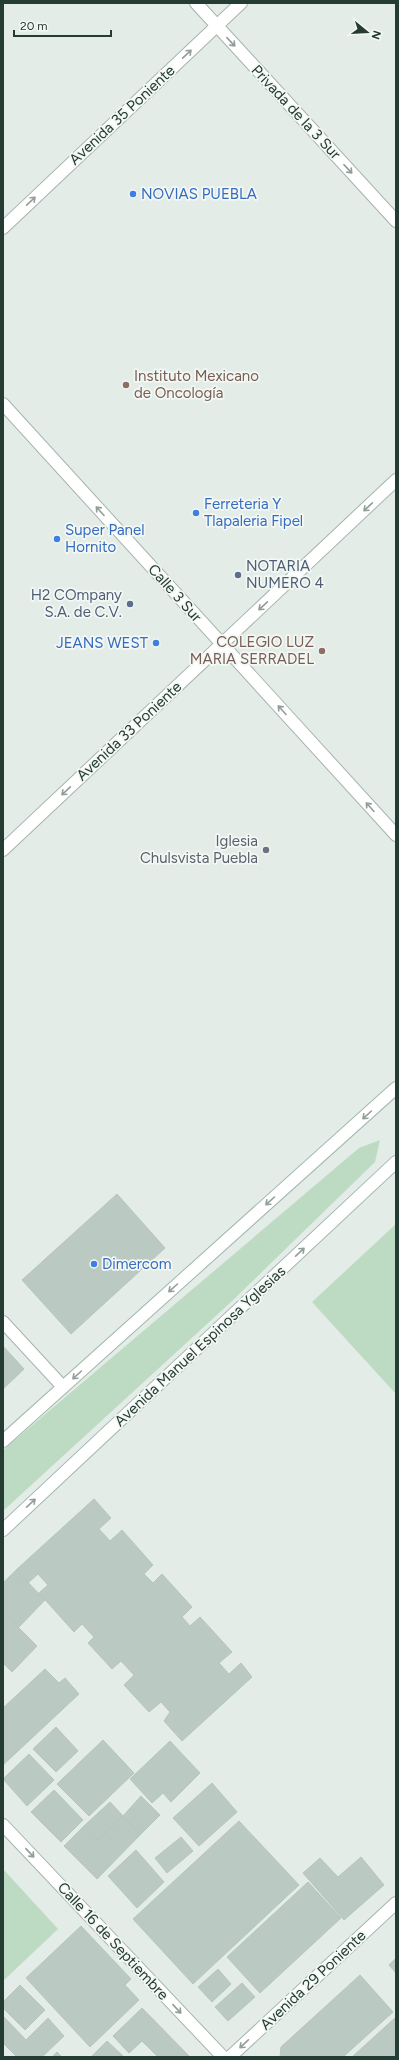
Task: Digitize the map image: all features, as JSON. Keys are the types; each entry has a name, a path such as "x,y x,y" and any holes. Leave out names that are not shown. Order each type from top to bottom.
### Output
{"street":[{"name":"Privada de la 3 Sur","path":"196,3 396,221"},
{"name":"Avenida 35 Poniente","path":"3,228 241,3"},
{"name":"Calle 3 Sur","path":"3,404 396,835"},
{"name":"Avenida 33 Poniente","path":"3,850 396,480"},
{"path":"3,1441 396,1088"},
{"name":"Avenida Manuel Espinosa Yglesias","path":"3,1530 396,1164"},
{"path":"3,1322 63,1387"},
{"name":"Calle 16 de Septiembre","path":"3,1825 222,2057"},
{"name":"Avenida 29 Poniente","path":"230,2057 396,1903"}],"green space":[{"path":"380,1140 375,1162 231,1302 3,1511 3,1450 359,1148"},
{"path":"396,1224 396,1394 312,1302"},
{"path":"3,1869 58,1929 3,1981"}],"building":[{"name":"Dimercom","path":"117,1194 165,1248 71,1334 22,1280"},
{"path":"3,1346 24,1369 3,1389"},
{"path":"94,1499 111,1518 99,1529 110,1541 122,1530 153,1565 144,1574 153,1583 162,1574 192,1607 182,1617 190,1626 200,1617 232,1652 219,1663 229,1674 241,1663 252,1677 182,1741 164,1721 170,1712 161,1702 149,1712 124,1685 134,1675 121,1661 112,1669 88,1643 94,1637 82,1624 74,1632 39,1593 48,1585 38,1574 28,1583 16,1570"},
{"path":"16,1570 45,1600 18,1628 3,1612 3,1583"},
{"path":"3,1612 37,1646 12,1672 3,1663"},
{"path":"45,1669 59,1683 65,1678 79,1694 3,1765 3,1708"},
{"path":"56,1727 78,1751 56,1772 33,1749"},
{"path":"103,1740 134,1773 89,1816 57,1784"},
{"path":"170,1741 200,1773 171,1802 163,1793 152,1803 130,1779"},
{"path":"29,1754 54,1780 27,1806 3,1779"},
{"path":"212,1783 237,1812 199,1846 173,1818"},
{"path":"54,1790 83,1820 61,1842 31,1812"},
{"path":"141,1796 160,1815 140,1835 123,1816"},
{"path":"110,1802 123,1816 98,1840 84,1826"},
{"path":"123,1816 140,1835 97,1879 64,1846 84,1826 98,1840"},
{"path":"239,1821 299,1885 193,1984 133,1919"},
{"path":"181,1837 193,1851 167,1873 155,1858"},
{"path":"136,1850 164,1882 137,1908 108,1876"},
{"path":"361,1857 384,1885 344,1920 303,1873 320,1858 338,1877"},
{"path":"308,1882 341,1918 260,1993 227,1957"},
{"path":"81,1926 131,1979 125,1985 139,2000 90,2047 26,1978"},
{"path":"396,1958 396,1973 389,1965"},
{"path":"218,1969 231,1984 212,2002 198,1987"},
{"path":"360,1975 393,2012 343,2057 280,2057 281,2047"},
{"path":"242,1983 255,1997 228,2021 215,2007"},
{"path":"20,1985 45,2010 25,2030 3,2008 3,2002"},
{"path":"142,2008 190,2057 158,2057 142,2041 129,2053 113,2036"},
{"path":"3,2016 26,2040 48,2018 64,2036 42,2057 17,2057 3,2043"},
{"path":"396,2017 396,2057 352,2057"},
{"path":"107,2041 124,2057 91,2057"},
{"path":"57,2052 62,2057 52,2057"}],"place":[{"name":"NOVIAS PUEBLA","path":"133,194"},
{"name":"Instituto Mexicano de Oncología","path":"126,385"},
{"name":"Ferreteria Y Tlapaleria Fipel","path":"196,513"},
{"name":"Super Panel Hornito","path":"57,539"},
{"name":"NOTARIA NUMERO 4","path":"238,575"},
{"name":"H2 COmpany S.A. de C.V.","path":"130,604"},
{"name":"JEANS WEST","path":"156,643"},
{"name":"COLEGIO LUZ MARIA SERRADEL","path":"322,651"},
{"name":"Iglesia Chulsvista Puebla","path":"266,850"},
{"name":"Dimercom","path":"94,1264"}]}
